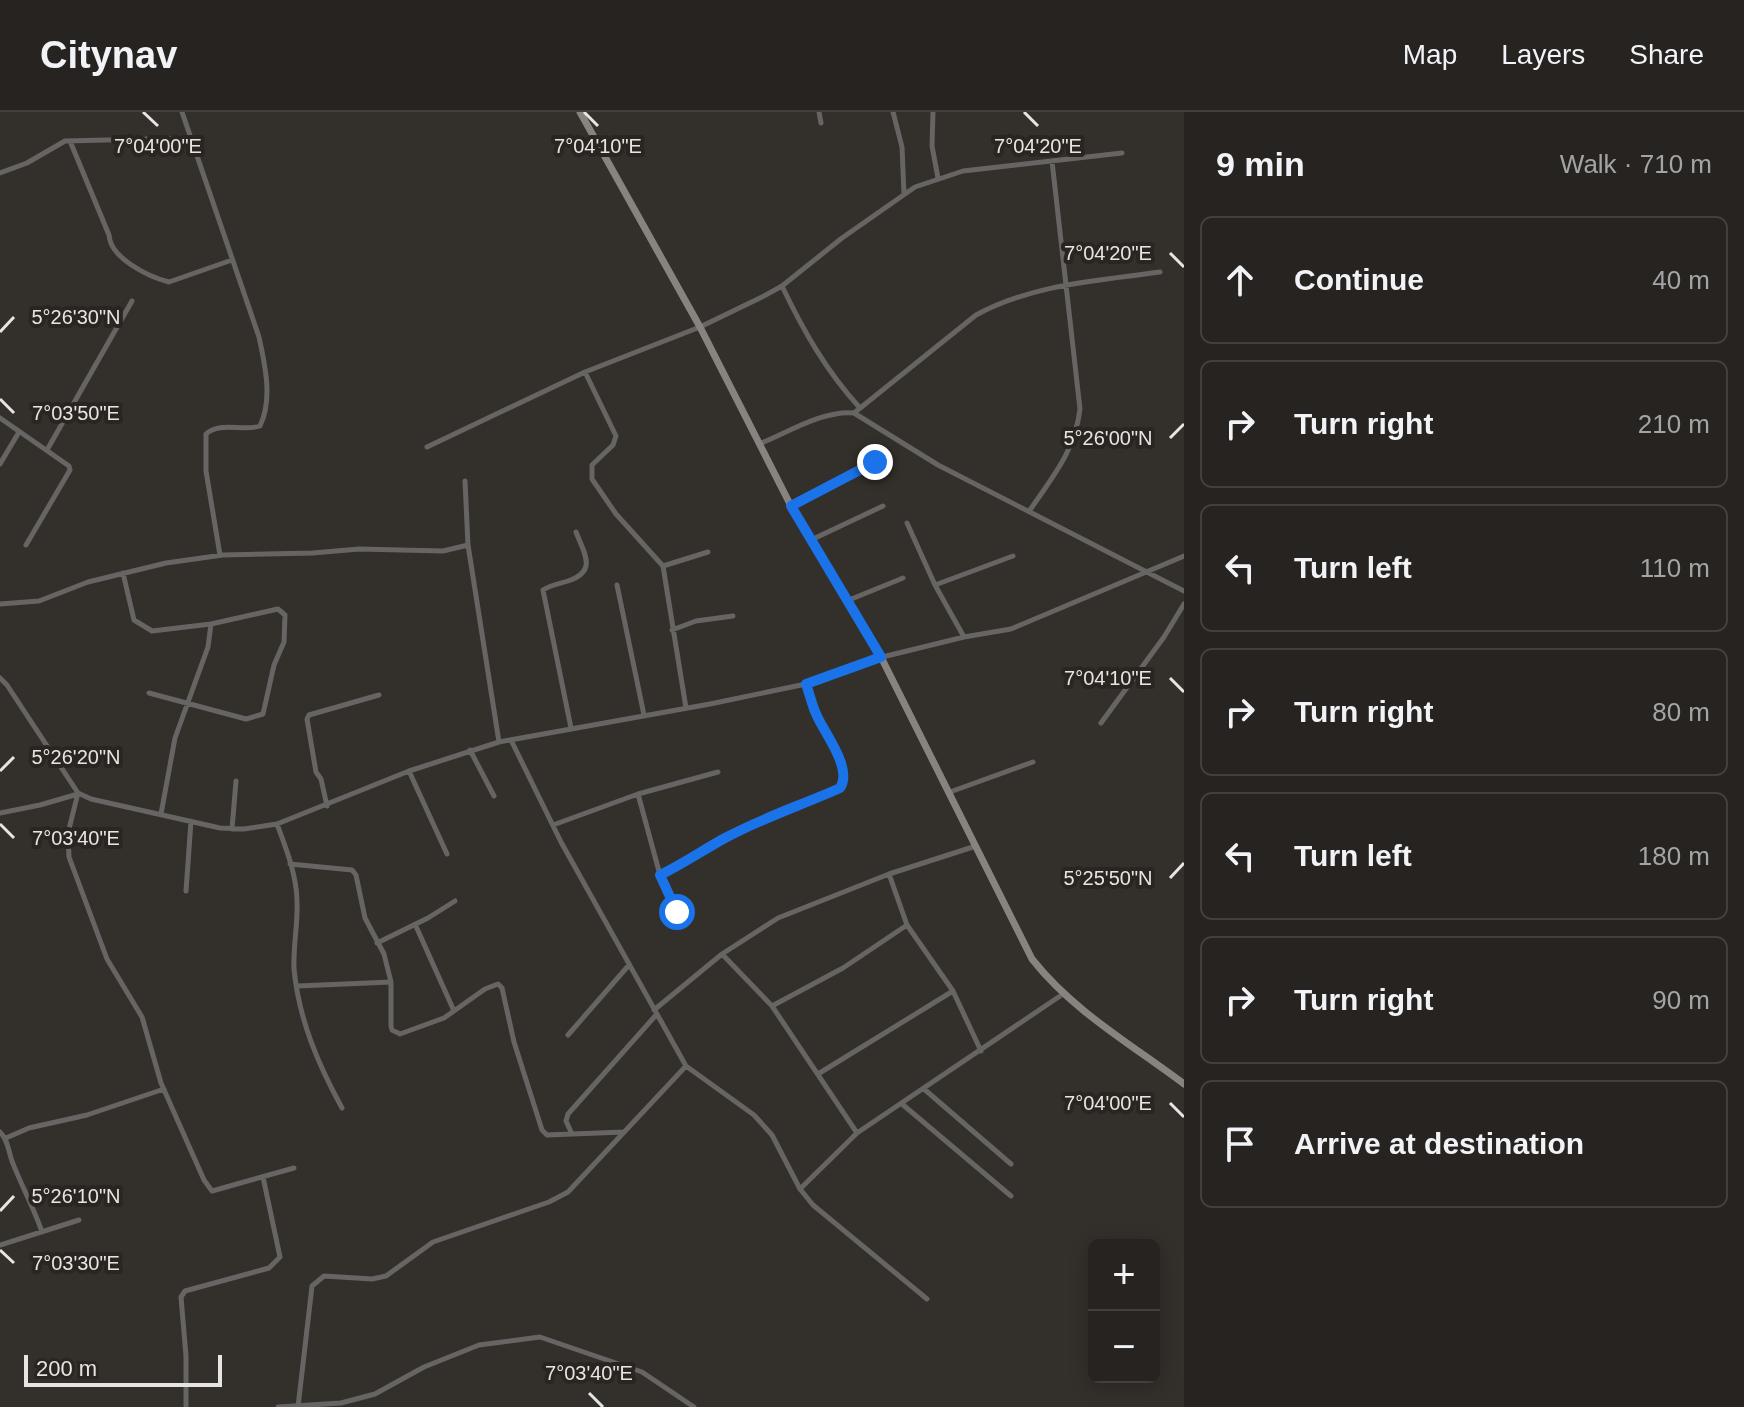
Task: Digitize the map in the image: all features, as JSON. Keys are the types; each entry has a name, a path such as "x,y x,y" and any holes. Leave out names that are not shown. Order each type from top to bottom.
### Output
{"street":[{"path":"182,112 259,337 267,374 265,408 260,426 253,429 216,428 206,434 206,471 220,555"},
{"path":"580,112 700,327 791,506 881,657 1032,959 1087,1016 1184,1084"},
{"path":"819,112 821,123"},
{"path":"893,112 902,147 904,195"},
{"path":"933,112 932,146 938,178"},
{"path":"0,173 27,163 65,141 190,138"},
{"path":"70,141 109,235 109,244 126,261 169,282 232,260"},
{"path":"427,447 585,372 700,327 782,286 842,238 904,195 938,178 963,171 1122,153"},
{"path":"1030,510 1071,450 1080,409 1052,161"},
{"path":"854,413 976,315 998,304 1041,289 1160,272"},
{"path":"782,286 814,350 860,408"},
{"path":"47,450 132,301"},
{"path":"585,372 616,436 613,445 592,465 592,479 624,525 663,566 686,708"},
{"path":"758,444 824,417 854,413 938,465 1184,591"},
{"path":"0,418 67,463 70,470 26,545"},
{"path":"0,464 19,432"},
{"path":"791,506 875,462"},
{"path":"465,481 468,545 499,742"},
{"path":"813,539 883,506"},
{"path":"907,523 935,585 964,637"},
{"path":"571,728 543,590 572,580 586,570 588,563 576,532"},
{"path":"0,604 39,601 88,582 123,573 220,555 359,549 443,551 468,545"},
{"path":"663,566 708,552"},
{"path":"935,585 1013,556"},
{"path":"0,678 78,793 91,799 232,829 277,824 409,771 499,742 806,684 881,657 1011,629 1184,556"},
{"path":"123,573 134,620 152,631 211,624 278,609 283,610 285,615 284,642 274,665 263,714 246,719 149,693"},
{"path":"849,600 903,578"},
{"path":"617,585 644,715"},
{"path":"1101,723 1164,637 1184,604"},
{"path":"672,630 696,621 733,616"},
{"path":"161,814 175,738 208,647 211,624"},
{"path":"660,875 777,812 844,784 844,774 831,737 817,716 806,684"},
{"path":"327,806 321,779 316,772 307,719 309,715 379,695"},
{"path":"511,739 553,825 686,1066 754,1115 772,1135 800,1189 813,1205 927,1299"},
{"path":"470,750 494,796"},
{"path":"950,792 1033,762"},
{"path":"409,771 447,854"},
{"path":"553,825 638,794 718,772"},
{"path":"232,829 236,781"},
{"path":"0,813 78,793"},
{"path":"78,793 68,833 69,857 107,959 142,1017 164,1089 204,1180 212,1191 294,1168"},
{"path":"638,794 660,875 677,912"},
{"path":"186,891 191,821"},
{"path":"277,824 290,864 297,901 293,944 307,1035 319,1066 342,1108"},
{"path":"572,1134 566,1121 568,1114 655,1012 722,954 778,918 889,874 976,846"},
{"path":"290,864 352,870 356,875 365,918 384,954 391,982 391,1026 396,1033 444,1018 494,984 502,988 514,1042 542,1130 547,1135 624,1132"},
{"path":"889,874 907,925 953,991 981,1051"},
{"path":"377,943 455,901"},
{"path":"415,924 454,1011"},
{"path":"772,1006 843,968 907,925"},
{"path":"722,954 772,1006 857,1133"},
{"path":"568,1035 629,965"},
{"path":"298,986 391,982"},
{"path":"818,1074 953,991"},
{"path":"800,1189 857,1133 1063,994"},
{"path":"298,1406 312,1286 324,1276 372,1279 386,1276 433,1242 549,1202 568,1192 686,1066"},
{"path":"6,1138 29,1128 87,1115 164,1089"},
{"path":"924,1089 1011,1164"},
{"path":"902,1104 1011,1196"},
{"path":"0,1132 6,1138 13,1163 42,1232"},
{"path":"186,1407 181,1297 185,1291 269,1268 277,1264 280,1257 263,1177"},
{"path":"0,1245 79,1220"},
{"path":"278,1407 341,1403 375,1394 424,1367 479,1345 540,1337 642,1372 694,1407"}],"route":[{"path":"677,912 660,875 777,812 844,784 844,774 831,737 817,716 806,684 881,657 791,506 875,462"}]}
